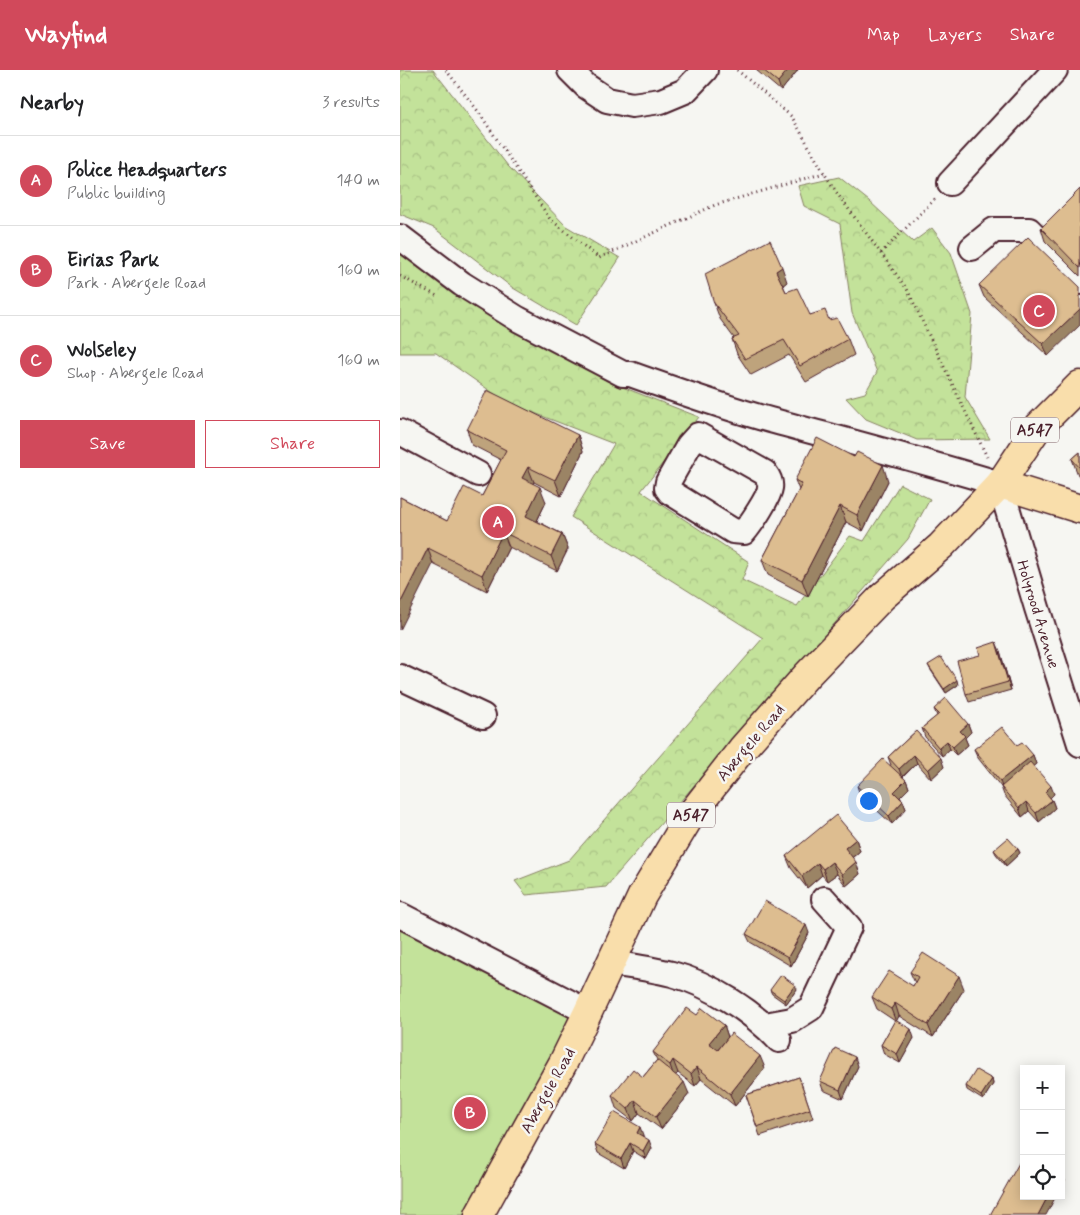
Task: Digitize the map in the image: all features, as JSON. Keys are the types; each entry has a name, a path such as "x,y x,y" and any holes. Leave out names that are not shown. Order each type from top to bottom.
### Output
{"main road":[{"name":"Abergele Road","path":"479,1215 563,1063 642,896 692,813 742,750 807,675 882,597 941,546 1000,484 1038,427 1080,385"},
{"path":"1000,484 1080,509"}],"street":[{"path":"570,70 586,86 607,100 632,105 661,101 685,91 704,70"},
{"path":"950,183 1054,70"},
{"path":"972,248 994,230 1029,230 1080,282"},
{"path":"400,237 462,284 518,319 623,374 630,374 769,420 925,461 1000,484"},
{"path":"697,436 711,402"},
{"path":"400,432 478,474"},
{"name":"Holyrood Avenue","path":"1000,484 1036,608 1080,744"},
{"path":"400,677 483,716"},
{"path":"611,963 674,974 709,989 742,1007 772,1032 811,1008 849,928 824,899"},
{"path":"400,915 588,1012"}],"path":[{"path":"446,70 478,111 550,219 599,258 715,205 824,173"},
{"path":"737,70 792,117 824,173 908,289 1000,484"},
{"path":"881,253 950,183"}],"green space":[{"path":"400,70 433,70 508,166 566,226 620,258 576,325 513,288 434,228 400,214"},
{"path":"839,177 869,201 913,242 932,228 951,253 972,314 965,397 990,439 917,440 866,419 846,398 865,393 877,372 852,313 840,224 804,206 798,186"},
{"path":"400,246 509,323 607,381 699,417 641,491 749,562 742,580 797,606 850,536 864,541 900,484 930,499 908,539 606,887 526,895 515,881 569,860 763,638 571,517 614,444 506,402 436,353 400,353"},
{"path":"400,915 588,1012 491,1215 400,1215"}],"building":[{"path":"763,70 788,70 778,82"},
{"path":"1080,189 1080,268 1041,228"},
{"path":"1028,237 1080,287 1080,309 1043,344 979,285"},
{"path":"770,240 782,267 776,271 786,292 797,288 810,315 825,310 829,320 837,318 848,339 800,366 784,340 745,359 732,339 739,336 714,303 705,274"},
{"path":"487,390 578,435 555,480 528,467 522,478 540,487 526,516 562,534 551,556 503,532 482,575 428,548 400,604 400,497 447,521 464,487 482,496 506,450 467,430"},
{"path":"817,438 854,457 857,452 883,465 857,515 840,506 802,580 762,560 802,484 795,480"},
{"path":"1080,452 1080,468 1072,459"},
{"path":"996,642 1008,682 966,694 957,661 980,655 978,648"},
{"path":"941,657 957,680 944,689 928,665"},
{"path":"946,698 968,724 960,731 965,736 953,747 947,741 939,748 922,728 939,714 934,709"},
{"path":"1002,727 1017,745 1022,742 1033,755 1000,781 974,749"},
{"path":"916,731 941,758 928,770 914,755 899,769 888,757"},
{"path":"883,759 906,780 894,792 903,801 889,816 857,786"},
{"path":"1030,762 1051,786 1045,792 1052,800 1036,813 1026,802 1019,808 1001,787"},
{"path":"836,815 856,839 845,848 856,862 842,874 832,862 823,869 818,863 802,876 786,856"},
{"path":"1008,838 1018,849 1004,861 994,850"},
{"path":"765,901 806,925 788,957 746,934"},
{"path":"923,953 959,976 928,1025 895,1003 891,1009 872,997 889,971 913,986 918,977 910,972"},
{"path":"781,975 795,985 784,1000 770,990"},
{"path":"687,1008 697,1015 702,1008 724,1025 709,1043 718,1050 731,1033 760,1056 730,1094 697,1067 691,1074 673,1060 670,1065 653,1052"},
{"path":"895,1020 911,1029 897,1054 881,1045"},
{"path":"835,1048 855,1057 840,1090 820,1081"},
{"path":"657,1060 684,1082 656,1117 635,1100 628,1109 612,1095 633,1069 643,1077"},
{"path":"976,1070 992,1079 981,1096 966,1086"},
{"path":"799,1077 810,1109 757,1127 746,1095"},
{"path":"614,1112 640,1127 637,1133 649,1140 643,1151 630,1143 621,1159 595,1144"},
{"path":"1020,1161 1020,1200 1046,1200 1038,1215 990,1215"}],"place":[{"name":"Wolseley","path":"1039,311"},
{"name":"Police Headquarters","path":"498,522"},
{"name":"Eirias Park","path":"470,1113"}]}
